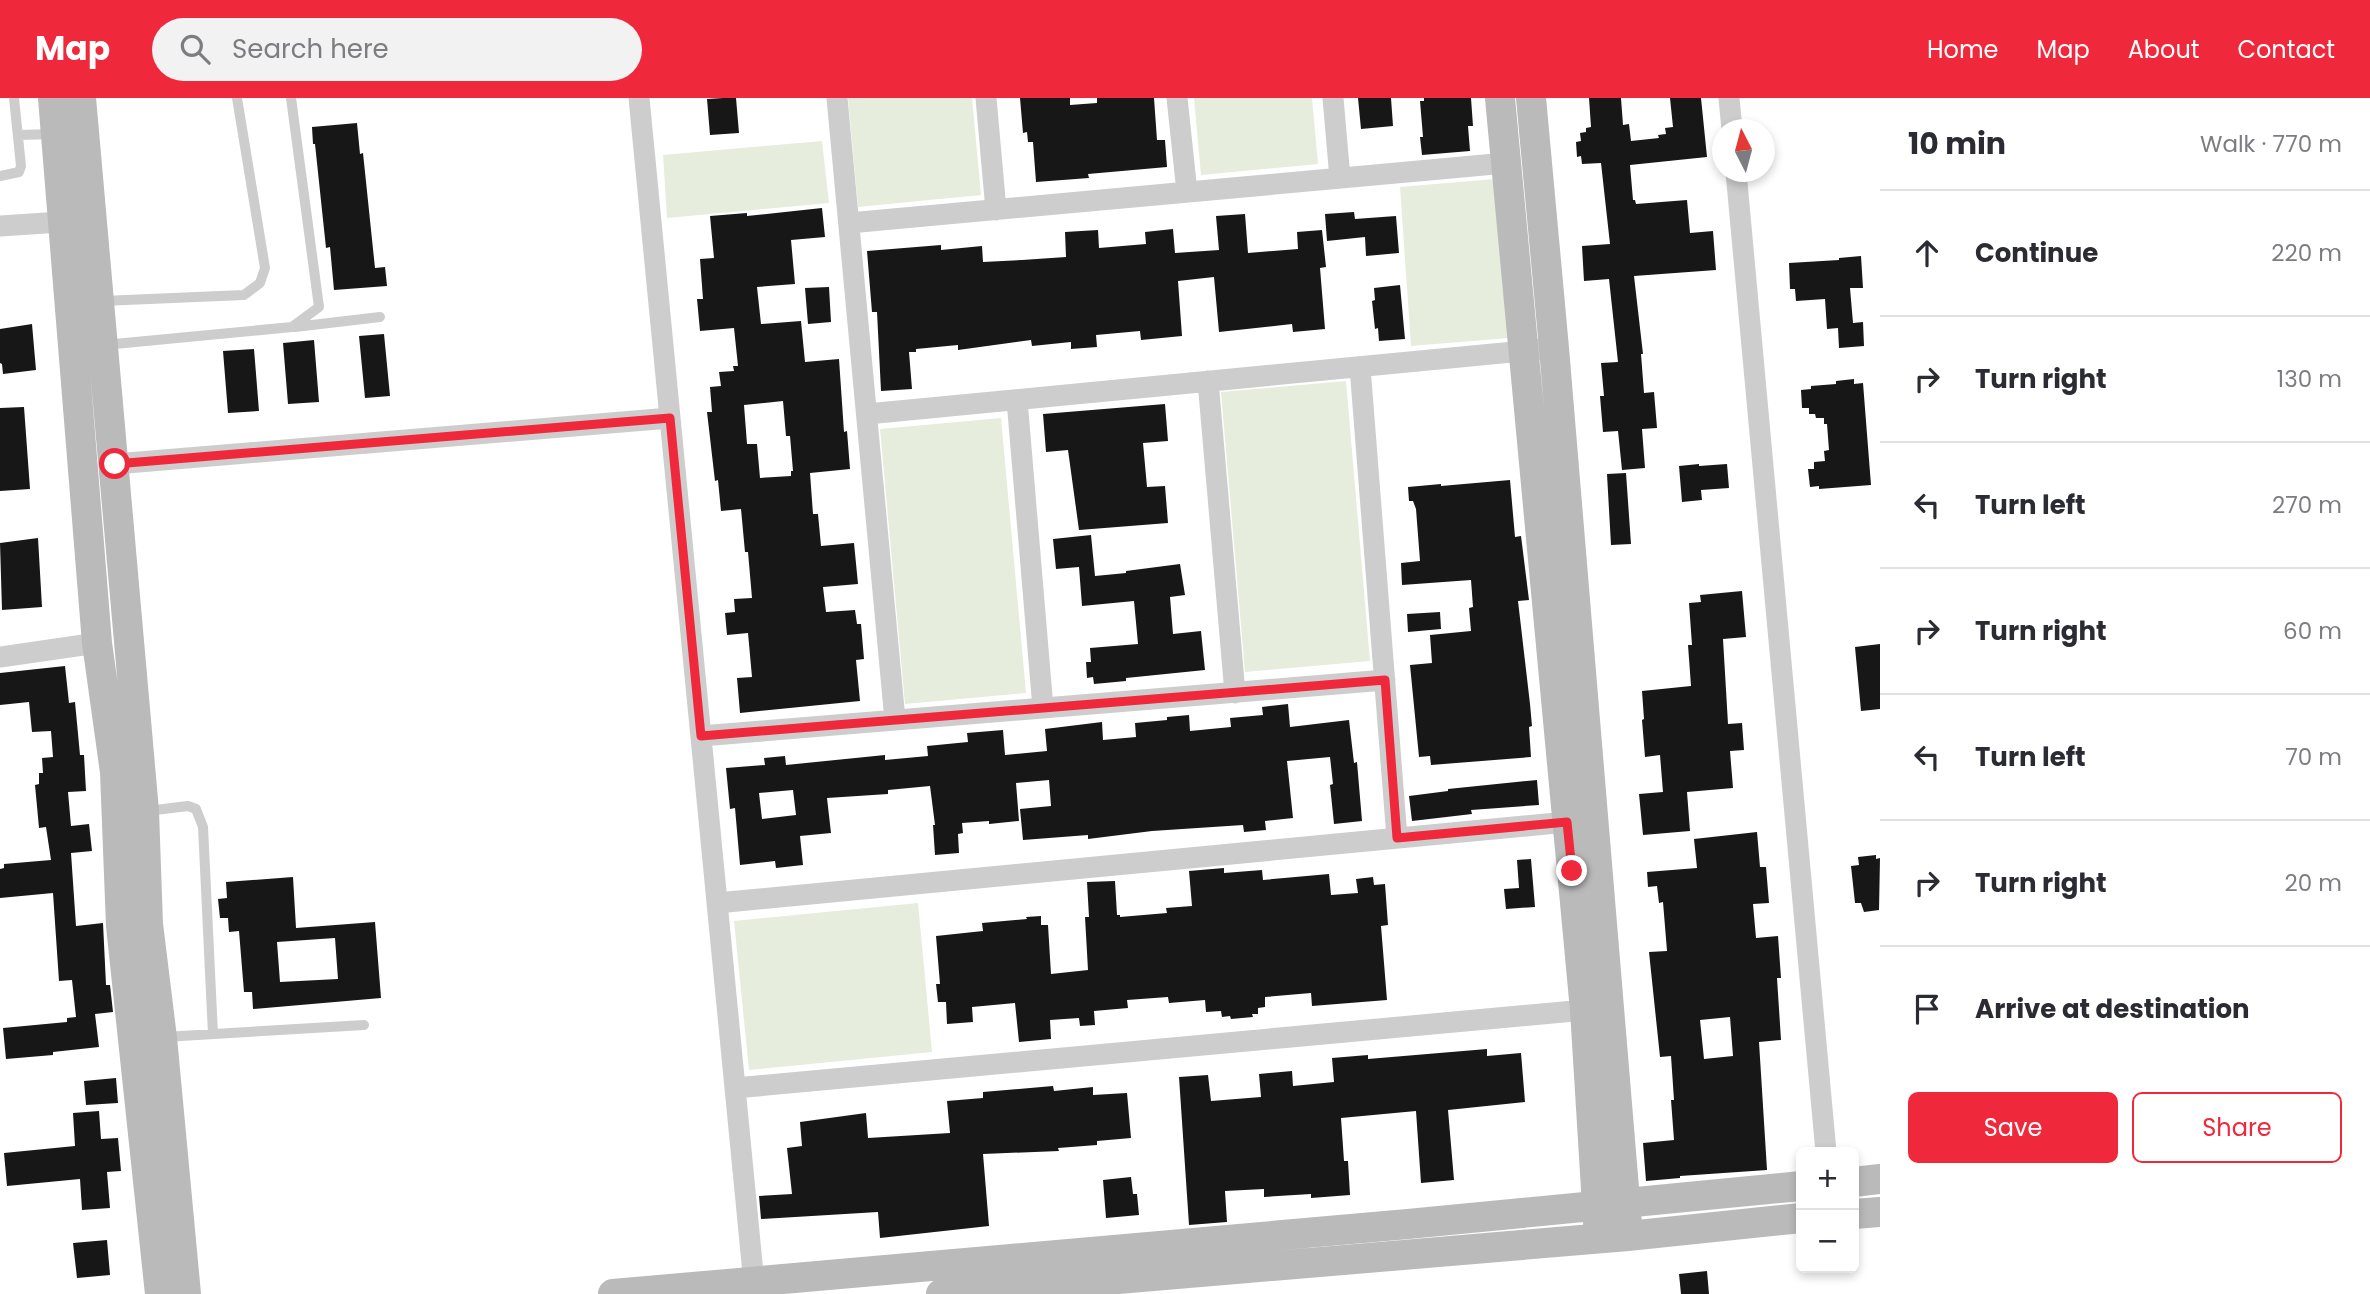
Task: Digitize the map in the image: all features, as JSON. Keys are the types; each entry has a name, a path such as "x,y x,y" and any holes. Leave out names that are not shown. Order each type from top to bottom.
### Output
{"street":[{"path":"52,98 56,134 100,301 144,811 148,924 162,1038 186,1294"},
{"path":"82,98 78,221 97,643 115,772 121,926 160,1294"},
{"path":"639,98 755,1288"},
{"path":"837,98 895,720"},
{"path":"986,98 996,210"},
{"path":"1177,98 1187,192"},
{"path":"1333,98 1340,178"},
{"path":"1500,98 1585,1010 1611,1203"},
{"path":"1531,98 1554,348 1614,1237"},
{"path":"1729,98 1731,119"},
{"path":"849,223 1507,163"},
{"path":"1737,182 1826,1147"},
{"path":"0,226 78,221"},
{"path":"867,414 1554,348"},
{"path":"1360,367 1397,838"},
{"path":"1208,382 1235,692"},
{"path":"1017,400 1043,708"},
{"path":"115,464 670,418"},
{"path":"0,657 97,643"},
{"path":"701,736 1385,680"},
{"path":"717,903 1567,822"},
{"path":"735,1088 1585,1010"},
{"path":"1859,1181 1880,1179"},
{"path":"613,1294 755,1288 1796,1186"},
{"path":"1859,1214 1880,1212"},
{"path":"942,1294 1796,1219"}],"lane":[{"path":"0,176 19,172 21,166 14,98"},
{"path":"100,301 244,295 260,283 265,268 237,98"},
{"path":"291,98 318,307 292,327"},
{"path":"18,135 56,134"},
{"path":"104,345 380,317"},
{"path":"144,811 188,806 196,809 203,827 213,1034"},
{"path":"162,1038 364,1025"}],"green space":[{"path":"848,98 972,98 981,195 858,207"},
{"path":"1194,98 1312,98 1318,164 1201,175"},
{"path":"822,141 829,203 667,218 663,155"},
{"path":"1495,179 1509,338 1411,346 1400,187"},
{"path":"1346,381 1370,661 1245,672 1221,392"},
{"path":"1001,418 1026,693 905,704 880,429"},
{"path":"918,903 932,1052 749,1070 734,921"}],"building":[{"path":"736,98 739,133 710,135 707,99"},
{"path":"1020,98 1070,98 1070,105 1097,103 1097,98 1154,98 1157,140 1165,140 1167,167 1036,182 1033,142 1028,142 1027,132 1023,133"},
{"path":"1358,98 1391,98 1393,126 1361,129"},
{"path":"1424,98 1471,98 1473,126 1468,126 1470,151 1422,155 1420,101 1424,101"},
{"path":"1589,98 1621,98 1623,125 1629,124 1631,141 1659,138 1658,135 1666,134 1665,128 1673,127 1670,98 1701,98 1707,157 1630,165 1633,200 1636,204 1687,200 1690,233 1713,231 1716,270 1634,276 1643,354 1644,393 1654,392 1657,428 1642,429 1645,468 1622,470 1618,431 1603,432 1601,363 1618,362 1609,279 1584,281 1582,246 1610,244 1601,163 1582,164 1581,156 1577,157 1576,142 1581,141 1580,133 1591,127"},
{"path":"357,123 360,154 363,153 375,268 385,267 387,286 334,290 330,247 326,248 312,127"},
{"path":"822,208 825,237 791,240 795,284 757,287 761,324 801,321 805,362 839,359 844,432 847,431 850,469 810,473 813,514 818,514 821,546 854,543 858,584 823,587 826,612 855,610 857,624 861,624 864,659 856,660 860,701 740,713 737,678 752,677 748,633 727,635 725,613 735,612 734,599 752,598 748,552 745,552 741,509 721,511 707,412 712,412 710,387 721,386 719,372 734,371 733,366 738,366 734,328 700,331 697,299 703,299 700,259 714,258 710,216 747,213 747,216","holes":["783,401 786,436 790,436 793,471 791,476 760,478 757,444 747,444 744,405"]},
{"path":"1354,212 1355,219 1396,216 1399,253 1366,256 1365,237 1327,241 1325,214"},
{"path":"1245,214 1248,253 1298,249 1297,232 1322,230 1326,267 1320,268 1325,329 1293,332 1292,324 1219,332 1214,277 1178,281 1182,336 1141,340 1140,331 1096,335 1097,347 1071,349 1071,342 1032,346 1031,340 958,350 958,345 916,349 916,352 909,352 912,389 881,391 877,312 872,312 867,251 941,245 941,250 982,246 983,262 1066,257 1065,232 1098,230 1099,248 1146,244 1145,232 1173,229 1175,253 1219,250 1216,216"},
{"path":"1861,256 1863,288 1850,288 1853,323 1863,322 1864,346 1839,348 1838,328 1827,329 1825,299 1796,301 1795,289 1790,289 1789,263"},
{"path":"1400,285 1405,339 1379,341 1372,301 1375,300 1374,288"},
{"path":"829,287 831,322 808,324 805,288"},
{"path":"32,324 36,370 3,374 0,363 0,329"},
{"path":"384,334 390,396 365,398 359,336"},
{"path":"314,340 319,402 288,404 283,343"},
{"path":"254,349 259,411 228,413 223,351"},
{"path":"1854,379 1854,384 1863,383 1871,485 1819,489 1819,486 1810,487 1808,469 1814,469 1814,462 1825,461 1824,451 1829,450 1827,424 1824,424 1824,418 1809,414 1809,408 1802,408 1801,390"},
{"path":"1165,404 1168,441 1143,443 1147,487 1165,486 1168,523 1079,530 1068,450 1046,452 1043,414"},
{"path":"24,407 30,489 0,491 0,408"},
{"path":"1727,464 1729,488 1701,490 1702,500 1682,502 1679,466"},
{"path":"1626,473 1631,544 1611,545 1607,474"},
{"path":"1510,480 1515,537 1521,536 1529,600 1518,601 1532,726 1529,727 1531,757 1431,765 1430,756 1419,757 1410,665 1432,663 1430,635 1471,631 1471,580 1402,585 1401,563 1420,561 1416,509 1413,501 1409,501 1408,487"},
{"path":"1091,535 1095,576 1180,564 1185,595 1170,597 1173,634 1201,631 1205,670 1094,684 1093,677 1087,678 1086,662 1091,662 1090,648 1138,644 1134,601 1082,606 1079,567 1056,569 1053,539"},
{"path":"38,538 42,607 2,610 0,543"},
{"path":"1742,591 1746,637 1723,639 1728,724 1742,723 1744,750 1730,751 1733,788 1687,792 1690,831 1643,835 1639,794 1663,792 1660,755 1645,757 1642,691 1691,686 1689,603 1701,602 1700,595"},
{"path":"1440,612 1441,629 1408,632 1407,614"},
{"path":"1880,644 1880,709 1861,711 1855,647"},
{"path":"65,666 69,703 75,702 80,755 84,755 86,791 68,792 71,826 89,824 92,851 71,853 76,926 103,923 106,985 110,985 113,1012 95,1014 99,1047 6,1059 3,1028 67,1022 67,1018 76,1017 72,980 59,981 53,893 0,898 0,869 4,868 4,864 51,860 46,827 39,828 35,785 39,784 39,773 43,773 42,758 53,757 51,731 32,732 29,702 0,705 0,673"},
{"path":"1288,704 1290,727 1349,720 1354,763 1357,762 1362,821 1334,824 1330,757 1287,761 1293,818 1265,821 1266,830 1244,832 1243,825 1152,831 1088,839 1088,835 1023,840 1020,809 1051,806 1049,780 1016,783 1019,821 962,823 963,833 958,834 959,853 935,855 935,825 930,786 888,790 888,794 827,798 831,833 800,836 803,865 776,868 775,861 740,865 735,808 730,809 726,768 765,765 764,758 785,756 786,765 885,755 885,760 928,756 927,746 968,742 967,733 1003,730 1005,755 1047,751 1045,729 1102,722 1103,740 1136,737 1135,723 1189,715 1190,731 1231,727 1230,718 1263,715 1262,707","holes":["793,790 796,815 762,819 759,793"]},
{"path":"1537,780 1539,805 1471,810 1472,814 1412,821 1409,796 1448,789"},
{"path":"1757,832 1760,867 1766,867 1769,903 1753,904 1756,938 1778,936 1781,978 1777,978 1781,1040 1759,1042 1767,1170 1646,1181 1643,1143 1674,1140 1671,1056 1660,1057 1649,952 1667,951 1663,902 1659,903 1657,886 1648,887 1647,872 1697,868 1694,839","holes":["1730,1017 1733,1056 1704,1059 1700,1020"]},
{"path":"1876,855 1876,859 1880,858 1879,910 1864,912 1861,903 1855,903 1851,866 1859,865 1858,857"},
{"path":"1531,859 1535,907 1506,909 1504,889 1519,888 1517,860"},
{"path":"1224,868 1224,873 1262,870 1263,880 1329,874 1331,895 1358,893 1356,879 1373,877 1374,885 1385,884 1388,925 1381,926 1387,1000 1312,1006 1311,993 1265,997 1265,1007 1258,1008 1258,1014 1231,1019 1230,1016 1222,1017 1221,1011 1206,1012 1205,1000 1169,1003 1168,997 1127,1000 1128,1008 1094,1011 1095,1025 1080,1026 1079,1018 1050,1020 1051,1039 1019,1042 1015,1003 972,1007 973,1022 947,1024 946,1002 938,1002 936,984 940,984 936,936 983,931 982,923 1041,916 1041,925 1048,925 1051,974 1088,970 1085,917 1089,917 1087,882 1115,881 1117,915 1120,917 1167,913 1166,908 1192,906 1189,871"},
{"path":"293,877 296,928 375,922 381,998 253,1009 252,992 244,992 239,931 229,932 228,918 220,918 218,899 227,898 226,882","holes":["335,938 338,979 280,982 277,942"]},
{"path":"1487,1049 1487,1056 1521,1053 1525,1102 1448,1110 1454,1180 1421,1183 1416,1111 1341,1118 1350,1195 1264,1197 1264,1189 1225,1191 1227,1222 1189,1225 1179,1077 1208,1075 1211,1101 1261,1097 1259,1074 1292,1071 1293,1086 1334,1082 1332,1058 1368,1055 1368,1059"},
{"path":"116,1078 118,1103 86,1105 84,1081"},
{"path":"1053,1086 1054,1091 1093,1087 1093,1095 1127,1093 1131,1138 1097,1141 1097,1145 1058,1148 1059,1151 983,1154 989,1226 880,1238 878,1212 761,1219 759,1196 792,1194 787,1148 802,1146 800,1122 866,1113 868,1138 950,1133 947,1101 983,1098 983,1092"},
{"path":"99,1111 101,1139 118,1138 121,1171 107,1172 110,1208 82,1210 80,1179 7,1186 4,1153 75,1146 73,1113"},
{"path":"1131,1177 1133,1194 1137,1194 1139,1215 1106,1218 1103,1180"},
{"path":"107,1240 110,1275 77,1278 73,1243"},
{"path":"1707,1271 1709,1294 1681,1294 1679,1274"}],"route":[{"path":"115,464 670,418 701,736 1385,680 1397,838 1567,822 1572,871"}]}
